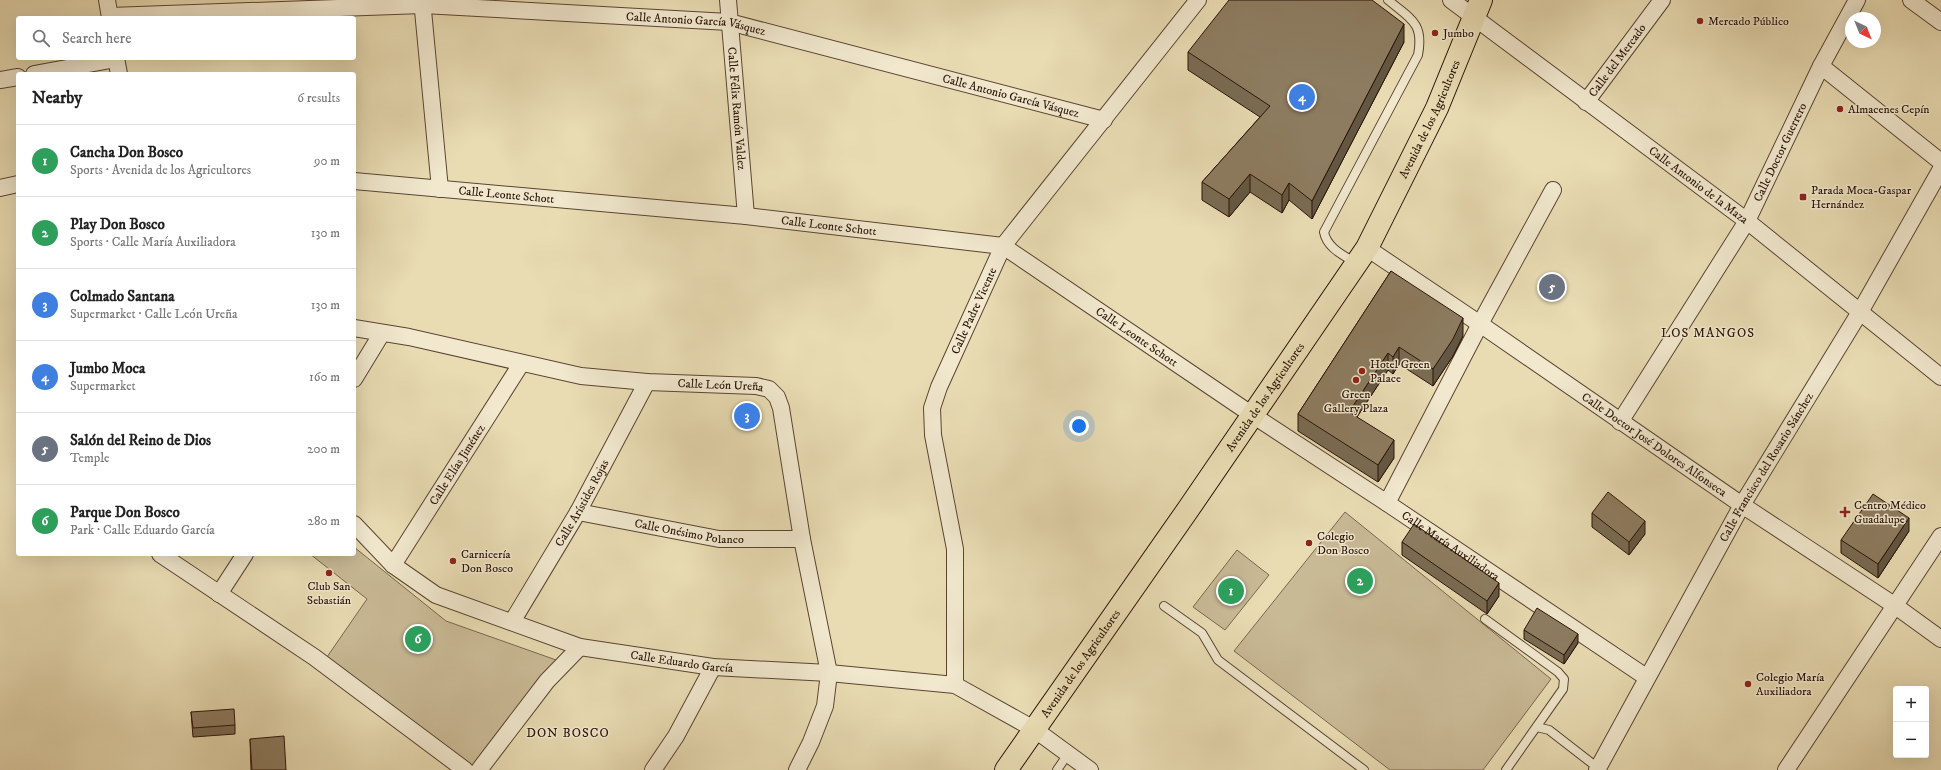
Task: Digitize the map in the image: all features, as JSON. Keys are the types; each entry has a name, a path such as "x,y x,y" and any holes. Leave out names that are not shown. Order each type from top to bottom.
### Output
{"main road":[{"name":"Avenida de los Agricultores","path":"1006,770 1254,416 1362,256 1437,108 1478,9"}],"street":[{"name":"Calle Félix Ramón Valdez","path":"728,0 746,216"},
{"name":"Calle Padre Vicente","path":"955,685 955,549 933,435 932,408 939,387 1003,246 1198,0"},
{"name":"Calle Antonio de la Maza","path":"1451,0 1478,9 1586,102 1747,221 1941,377"},
{"name":"Calle del Mercado","path":"1586,102 1662,0"},
{"name":"Calle Doctor Guerrero","path":"1620,422 1747,221 1821,66 1856,0"},
{"path":"1911,0 1941,22"},
{"name":"Calle Antonio García Vásquez","path":"109,11 422,2 729,22 1104,120"},
{"path":"422,2 440,189"},
{"path":"51,72 117,64"},
{"path":"1821,66 1941,162"},
{"path":"0,80 16,77"},
{"name":"Calle Francisco del Rosario Sánchez","path":"1599,769 1646,677 1742,505 1860,312 1941,169"},
{"name":"Calle Leonte Schott","path":"356,181 746,216 1003,246 1254,416"},
{"path":"0,188 16,184"},
{"path":"1387,503 1480,324 1553,190"},
{"name":"Calle Doctor José Dolores Alfonseca","path":"1362,256 1480,324 1620,422 1742,505 1894,605 1941,639"},
{"name":"Calle León Ureña","path":"356,328 409,337 521,364 581,376 646,382 756,386 769,389 777,397 781,408 802,539 828,673 825,706 811,742 797,770"},
{"path":"356,376 382,333"},
{"name":"Calle Elías Jiménez","path":"393,565 521,364"},
{"name":"Calle Arístides Rojas","path":"512,622 578,512 646,382"},
{"name":"Calle María Auxiliadora","path":"1254,416 1387,503 1646,677"},
{"name":"Calle Onésimo Polanco","path":"578,512 719,539 802,539"},
{"name":"Calle Eduardo García","path":"356,526 393,565 436,595 580,647 713,667 828,673 955,685 1034,729 1090,770"},
{"path":"1786,770 1941,536"},
{"path":"163,556 314,657 465,770"},
{"path":"219,594 244,556"},
{"path":"479,770 547,681 580,647"},
{"path":"653,770 676,736 713,667"}],"lane":[{"path":"1362,256 1332,247 1326,240 1324,232 1418,55 1420,31 1413,21 1388,0"},
{"path":"1164,606 1202,633 1218,660 1364,770"},
{"path":"1485,619 1558,672 1564,679 1563,688 1506,770"},
{"path":"1537,727 1549,730 1599,769"},
{"path":"1057,770 1068,754"}],"shaded area":[{"path":"1345,512 1551,679 1483,770 1390,770 1234,651"},
{"path":"356,549 446,621 559,661 472,766 327,657 367,599 313,556 356,556"},
{"path":"1237,550 1269,575 1225,630 1193,607"}],"building":[{"path":"1229,0 1372,0 1404,24 1312,201 1289,183 1282,195 1250,174 1229,199 1202,182 1270,106 1188,52"},
{"name":"Green Gallery Plaza","path":"1391,271 1463,318 1453,339 1433,369 1399,347 1393,357 1388,353 1349,412 1394,440 1378,465 1298,414"},
{"path":"1608,492 1645,521 1629,542 1592,513"},
{"path":"1873,494 1909,518 1878,564 1841,540"},
{"path":"1414,524 1499,583 1487,601 1402,542"},
{"path":"1537,608 1578,634 1564,655 1524,630"},
{"path":"234,709 235,725 193,728 191,712"},
{"path":"284,736 286,770 252,770 250,739"}],"place":[{"name":"Mercado Público","path":"1700,21"},
{"name":"Jumbo","path":"1435,33"},
{"name":"Jumbo Moca","path":"1302,97"},
{"name":"Almacenes Cepín","path":"1840,109"},
{"name":"Parada Moca-Gaspar Hernández","path":"1803,197"},
{"name":"Salón del Reino de Dios","path":"1552,287"},
{"name":"Hotel Green Palace","path":"1362,371"},
{"name":"Green Gallery Plaza","path":"1356,380"},
{"name":"Colmado Santana","path":"747,416"},
{"name":"Centro Médico Guadalupe","path":"1845,512"},
{"name":"Colegio Don Bosco","path":"1309,543"},
{"name":"Carnicería Don Bosco","path":"453,561"},
{"name":"Club San Sebastián","path":"329,573"},
{"name":"Play Don Bosco","path":"1360,581"},
{"name":"Cancha Don Bosco","path":"1231,591"},
{"name":"Parque Don Bosco","path":"418,639"},
{"name":"Colegio María Auxiliadora","path":"1748,684"}],"district":[{"name":"LOS MANGOS","path":"1708,333"},
{"name":"DON BOSCO","path":"568,733"}]}
